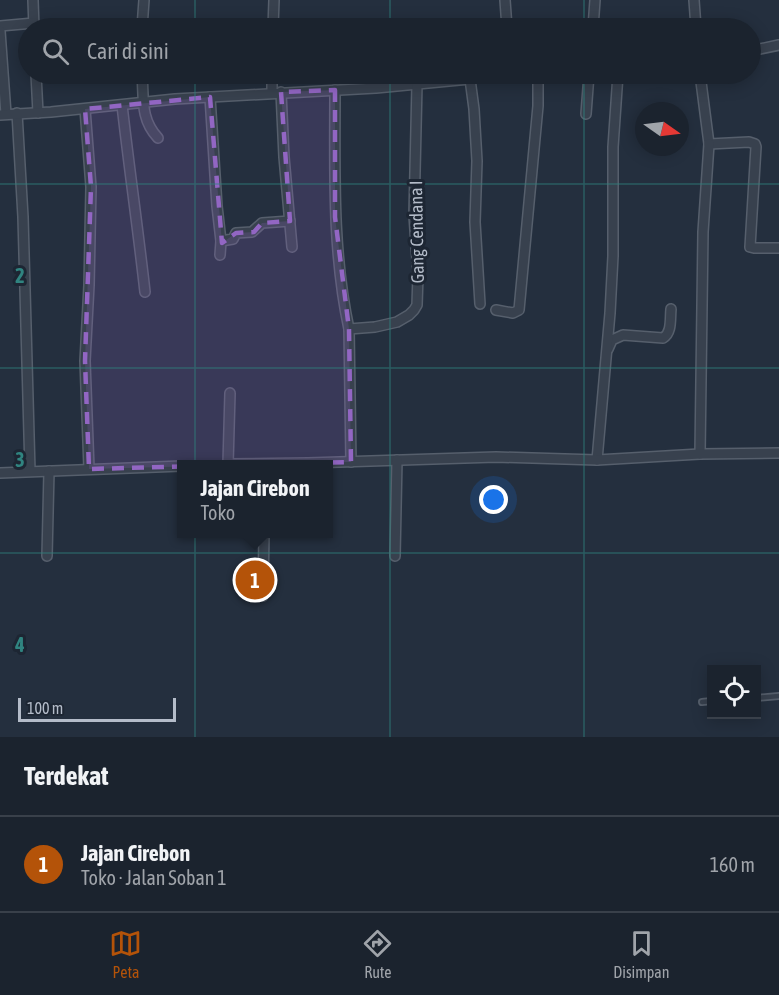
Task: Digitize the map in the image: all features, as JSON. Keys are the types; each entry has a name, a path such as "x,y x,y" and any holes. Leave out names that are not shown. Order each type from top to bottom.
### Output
{"street":[{"path":"33,0 34,18"},
{"path":"143,18 144,0"},
{"path":"273,18 274,0"},
{"path":"505,0 506,18"},
{"path":"594,18 595,0"},
{"path":"694,0 695,18"},
{"path":"0,26 18,26"},
{"path":"0,31 3,114 38,113 210,97 417,84"},
{"path":"761,49 779,45"},
{"path":"37,84 38,113"},
{"path":"143,84 145,120 158,138"},
{"path":"275,84 292,247"},
{"name":"Gang Cendana I","path":"349,329 397,322 409,315 417,305 418,275 414,215 417,84"},
{"path":"471,84 477,161 475,222 480,304"},
{"path":"496,310 513,313 519,310 538,106 538,84"},
{"path":"586,114 588,84"},
{"path":"597,460 613,256 613,147 617,84"},
{"path":"700,454 703,232 709,144 701,84"},
{"path":"335,90 335,217 345,312 349,329 351,462"},
{"path":"210,97 221,241 220,255"},
{"path":"122,105 145,292"},
{"path":"86,109 91,187 85,361 89,470"},
{"path":"16,114 23,217 30,471"},
{"path":"709,144 749,142 755,144 749,244 754,248 779,248"},
{"path":"221,241 233,239 236,233 252,232 262,223 290,221"},
{"path":"606,354 610,344 617,337 663,338 667,336 671,309"},
{"path":"227,460 230,393"},
{"path":"333,462 496,457 597,460 700,454 779,453"},
{"path":"395,556 397,460"},
{"path":"0,473 177,466"},
{"path":"47,556 49,471"},
{"path":"263,596 264,538"}],"lane":[{"path":"761,698 779,696"},
{"path":"702,702 707,701"}],"highlighted area":[{"path":"335,90 335,217 349,329 351,462 89,469 85,361 91,187 85,109 210,97 222,243 236,233 254,232 262,223 290,221 281,92"}],"place":[{"name":"Jajan Cirebon","path":"255,580"}]}
